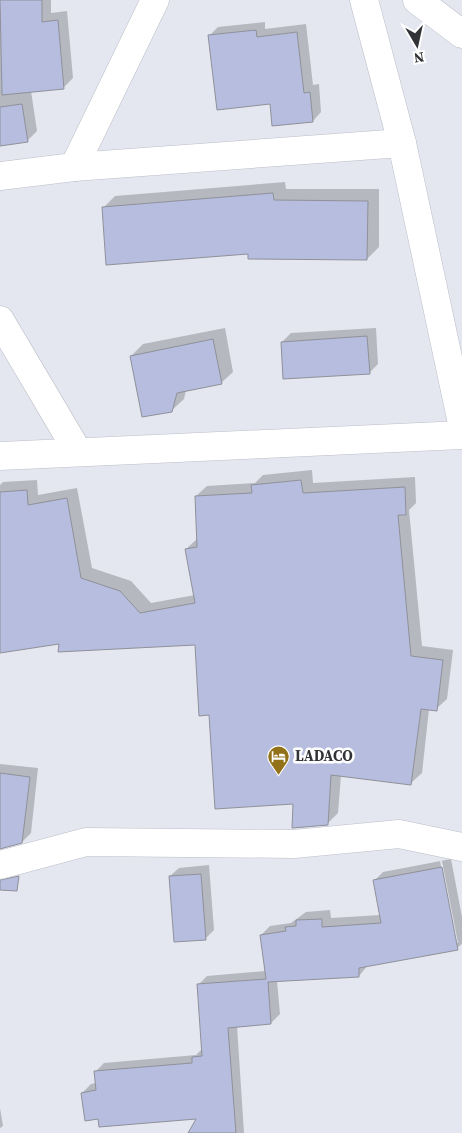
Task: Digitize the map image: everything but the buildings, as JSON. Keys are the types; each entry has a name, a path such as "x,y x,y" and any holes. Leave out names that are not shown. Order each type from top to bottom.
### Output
{"street":[{"path":"74,167 155,0"},
{"path":"364,0 402,143 462,423"},
{"path":"418,0 462,34"},
{"path":"0,176 74,167 402,143"},
{"path":"0,320 78,452"},
{"path":"0,456 462,435"},
{"path":"0,864 86,842 294,844 399,834 462,847"}],"place":[{"name":"LADACO","path":"279,775"}]}
